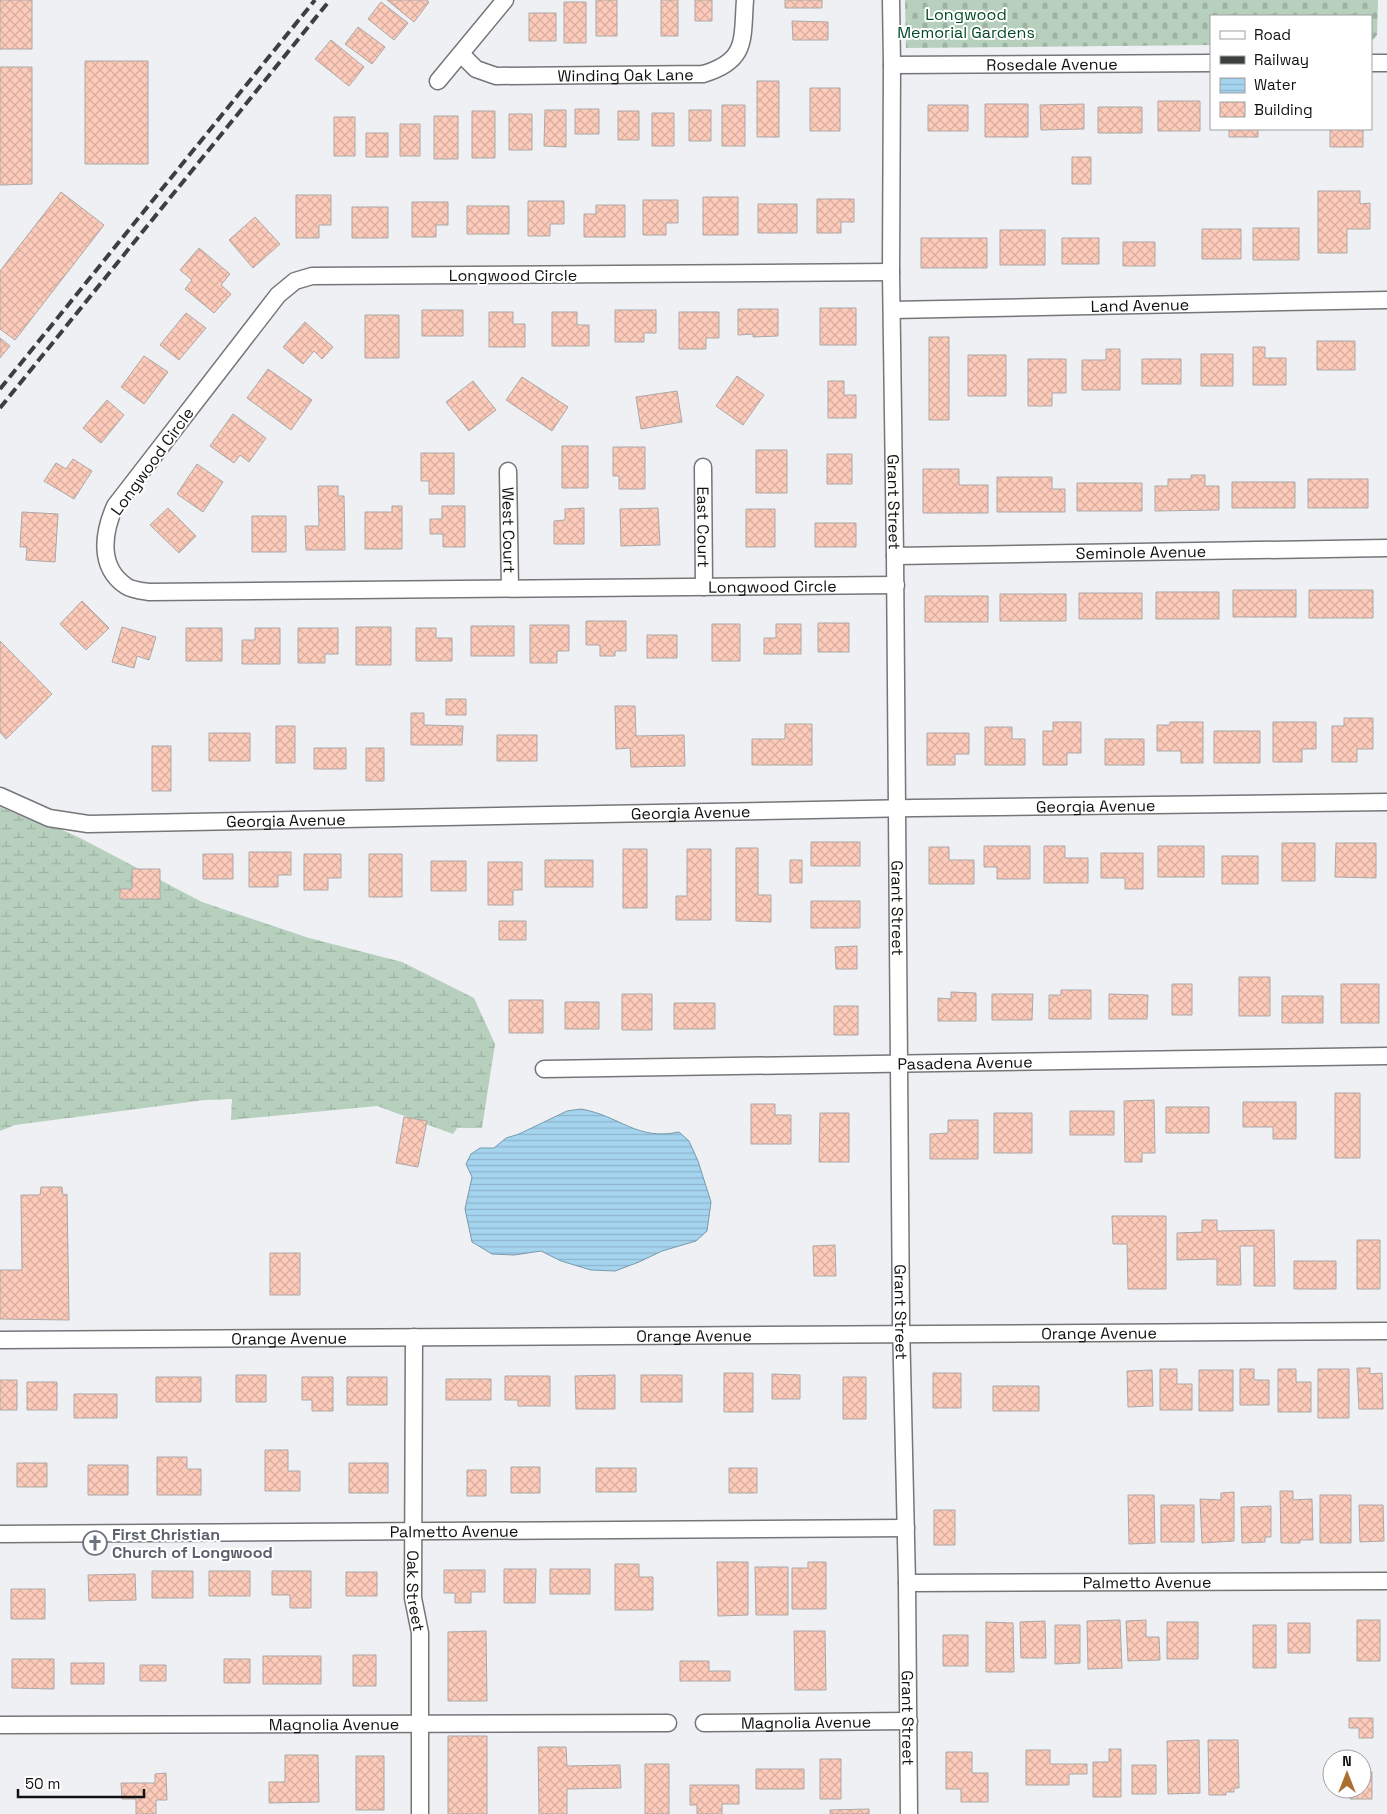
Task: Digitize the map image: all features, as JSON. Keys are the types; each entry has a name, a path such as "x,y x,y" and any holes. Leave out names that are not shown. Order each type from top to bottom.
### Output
{"street":[{"path":"438,81 505,0"},
{"name":"Winding Oak Lane","path":"461,54 476,69 496,76 703,74 719,70 733,58 741,46 745,0"},
{"name":"Grant Street","path":"891,0 891,272 896,556 902,1335 909,1814"},
{"path":"1372,63 1387,62"},
{"name":"Rosedale Avenue","path":"892,65 1210,64"},
{"name":"Longwood Circle","path":"891,272 312,276 295,281 278,295 115,506 108,523 104,543 108,564 115,576 128,587 149,592 896,585"},
{"name":"Land Avenue","path":"892,310 1387,300"},
{"name":"East Court","path":"703,467 704,586"},
{"name":"West Court","path":"508,472 510,588"},
{"name":"Seminole Avenue","path":"896,556 1387,548"},
{"name":"Georgia Avenue","path":"0,796 49,818 88,824 897,808 1387,802"},
{"name":"Pasadena Avenue","path":"544,1069 1387,1056"},
{"name":"Orange Avenue","path":"0,1340 1387,1331"},
{"name":"Oak Street","path":"414,1337 413,1598 420,1634 420,1814"},
{"name":"Palmetto Avenue","path":"0,1534 906,1528"},
{"name":"Palmetto Avenue","path":"907,1583 1387,1581"},
{"name":"Magnolia Avenue","path":"704,1723 908,1721"},
{"name":"Magnolia Avenue","path":"0,1725 668,1723"}],"green space":[{"name":"Longwood Memorial Gardens","path":"905,0 1378,0 1377,35 1372,41 1372,15 1210,15 1210,45 906,48"},
{"path":"0,807 46,827 60,829 80,838 202,902 309,938 402,962 474,998 495,1044 482,1128 457,1128 453,1134 377,1106 231,1120 232,1099 205,1100 15,1125 0,1131"}],"water":[{"path":"581,1109 595,1112 640,1131 664,1134 679,1132 689,1141 698,1161 711,1202 707,1231 696,1241 662,1251 615,1271 591,1270 561,1261 541,1251 514,1255 492,1254 472,1242 465,1209 472,1177 466,1164 471,1154 480,1148 494,1148 506,1138 519,1134 567,1111"}],"building":[{"path":"0,0 32,0 32,49 0,49"},
{"path":"387,0 427,0 429,2 414,22"},
{"path":"596,0 617,0 617,36 596,36"},
{"path":"661,0 678,0 678,36 661,36"},
{"path":"695,0 712,0 712,21 695,21"},
{"path":"785,0 822,0 822,8 785,8"},
{"path":"381,2 408,23 394,40 368,19"},
{"path":"564,2 586,2 586,43 564,43"},
{"path":"529,13 556,13 556,41 529,41"},
{"path":"792,21 828,22 828,40 793,40"},
{"path":"358,27 385,47 372,64 345,44"},
{"path":"331,40 364,67 349,86 315,59"},
{"path":"85,61 148,61 148,164 85,164"},
{"path":"0,67 32,67 32,184 0,185"},
{"path":"757,81 779,81 779,137 757,137"},
{"path":"810,88 840,88 840,131 810,131"},
{"path":"1158,101 1200,101 1200,131 1158,131"},
{"path":"985,104 1028,104 1028,137 985,137"},
{"path":"1084,104 1084,129 1041,130 1040,105"},
{"path":"722,105 745,105 745,146 722,146"},
{"path":"928,105 968,105 968,131 928,131"},
{"path":"1098,107 1142,107 1142,133 1098,133"},
{"path":"575,109 599,109 599,134 575,134"},
{"path":"545,110 566,110 566,147 544,146"},
{"path":"689,110 711,110 711,141 689,141"},
{"path":"472,111 495,111 495,158 472,158"},
{"path":"618,111 639,111 639,140 618,140"},
{"path":"652,113 674,113 674,146 652,146"},
{"path":"509,114 532,114 532,150 509,150"},
{"path":"434,116 458,116 458,159 434,159"},
{"path":"334,117 355,117 355,156 334,156"},
{"path":"400,124 420,124 420,156 400,156"},
{"path":"1229,130 1258,130 1258,137 1229,137"},
{"path":"1330,130 1363,130 1363,147 1330,147"},
{"path":"366,133 388,133 388,157 366,157"},
{"path":"1072,157 1091,157 1091,184 1072,184"},
{"path":"1318,191 1360,191 1360,204 1370,203 1370,229 1347,229 1347,253 1318,253"},
{"path":"61,192 104,225 15,340 0,329 0,271"},
{"path":"296,195 331,195 331,225 319,225 319,238 296,238"},
{"path":"703,197 738,197 738,235 703,235"},
{"path":"817,199 854,199 854,222 841,222 841,233 817,233"},
{"path":"643,200 678,200 678,223 666,223 666,235 643,235"},
{"path":"528,201 564,201 564,224 550,224 550,236 528,236"},
{"path":"412,202 448,202 448,225 436,225 436,237 412,237"},
{"path":"758,204 797,204 797,233 758,233"},
{"path":"596,205 625,205 625,237 584,237 584,214 596,214"},
{"path":"467,206 509,206 509,234 467,234"},
{"path":"352,207 388,207 388,238 352,238"},
{"path":"255,217 280,244 253,268 229,240"},
{"path":"1253,228 1299,228 1299,260 1253,260"},
{"path":"1202,229 1241,229 1241,259 1202,259"},
{"path":"1000,230 1045,230 1045,265 1000,265"},
{"path":"921,238 987,238 987,268 921,268"},
{"path":"1062,238 1099,238 1099,264 1062,264"},
{"path":"1123,242 1155,242 1155,266 1123,266"},
{"path":"199,248 230,274 221,285 231,294 214,313 185,289 192,280 180,270"},
{"path":"820,308 856,308 856,345 820,345"},
{"path":"738,309 778,309 778,336 753,337 753,334 738,335"},
{"path":"422,310 463,310 463,336 422,336"},
{"path":"615,310 656,310 656,333 644,333 644,342 615,342"},
{"path":"489,312 513,312 513,324 525,324 525,347 489,347"},
{"path":"552,312 577,312 577,325 589,325 589,346 552,346"},
{"path":"679,312 719,312 719,338 706,338 706,349 679,349"},
{"path":"186,313 206,328 179,360 160,345"},
{"path":"365,315 399,315 399,358 365,358"},
{"path":"305,322 333,347 322,359 314,351 303,364 283,347"},
{"path":"929,337 949,337 949,420 929,420"},
{"path":"0,338 10,346 0,358"},
{"path":"1317,341 1355,341 1355,370 1317,370"},
{"path":"1253,347 1265,347 1265,358 1286,358 1286,385 1253,385"},
{"path":"1106,349 1120,349 1120,390 1082,390 1082,360 1106,360"},
{"path":"1201,354 1233,354 1233,386 1201,386"},
{"path":"968,355 1006,355 1006,396 968,396"},
{"path":"144,356 168,372 144,404 121,387"},
{"path":"1028,359 1066,359 1066,393 1052,393 1052,406 1028,406"},
{"path":"1142,359 1181,359 1181,384 1142,384"},
{"path":"268,369 312,400 291,430 247,398"},
{"path":"737,376 764,395 743,425 716,406"},
{"path":"522,377 568,407 552,431 506,400"},
{"path":"473,381 496,410 469,431 446,402"},
{"path":"828,381 844,381 844,395 856,395 856,418 828,418"},
{"path":"677,391 682,422 641,429 636,397"},
{"path":"107,400 124,415 101,443 83,428"},
{"path":"233,414 266,438 249,462 240,455 234,463 210,446"},
{"path":"562,446 588,446 588,488 562,488"},
{"path":"613,447 645,447 645,489 619,489 619,476 613,476"},
{"path":"756,450 787,450 787,493 756,493"},
{"path":"421,453 454,453 454,494 429,494 429,481 421,481"},
{"path":"827,454 852,454 852,484 827,484"},
{"path":"73,459 92,471 74,499 44,481 56,463 66,469"},
{"path":"197,464 223,482 203,512 177,494"},
{"path":"923,469 959,469 959,485 988,485 988,513 923,513"},
{"path":"1191,475 1205,475 1205,486 1219,486 1219,510 1155,511 1155,486 1168,486 1168,479 1191,479"},
{"path":"997,477 1052,477 1052,489 1065,489 1065,512 997,512"},
{"path":"1308,479 1368,479 1368,508 1308,508"},
{"path":"1232,482 1295,482 1295,508 1232,508"},
{"path":"1077,483 1142,483 1142,511 1077,511"},
{"path":"318,486 338,486 338,496 344,496 345,550 306,550 305,526 319,526"},
{"path":"392,506 402,506 402,549 365,549 365,512 392,512"},
{"path":"442,506 465,506 465,547 443,547 443,534 430,534 430,519 442,519"},
{"path":"168,508 196,536 179,553 150,525"},
{"path":"584,508 584,544 554,544 554,521 565,520 565,509"},
{"path":"658,508 660,545 621,546 620,509"},
{"path":"746,509 775,509 775,547 746,547"},
{"path":"22,512 58,514 55,562 26,560 27,547 20,547"},
{"path":"252,516 286,516 286,552 252,552"},
{"path":"815,523 856,523 856,547 815,547"},
{"path":"1233,590 1296,590 1296,617 1233,617"},
{"path":"1309,590 1373,590 1373,618 1309,618"},
{"path":"1156,592 1219,592 1219,619 1156,619"},
{"path":"1079,593 1142,593 1142,619 1079,619"},
{"path":"1000,594 1066,594 1066,621 1000,621"},
{"path":"925,596 988,596 988,622 925,622"},
{"path":"82,601 109,628 86,650 60,624"},
{"path":"586,621 626,621 626,651 615,651 615,656 600,656 600,645 586,645"},
{"path":"818,623 849,623 849,652 818,652"},
{"path":"712,624 740,624 740,661 712,661"},
{"path":"776,624 801,624 801,654 764,654 764,638 776,638"},
{"path":"530,625 569,625 569,651 557,651 557,663 530,663"},
{"path":"471,626 514,626 514,656 471,656"},
{"path":"122,627 156,637 149,660 137,656 134,668 112,662"},
{"path":"356,627 391,627 391,665 356,665"},
{"path":"186,628 222,628 222,661 186,661"},
{"path":"255,628 280,628 280,664 242,664 242,640 255,640"},
{"path":"298,628 338,628 338,654 325,654 325,663 298,663"},
{"path":"416,628 436,628 436,638 452,638 452,661 416,661"},
{"path":"647,635 677,635 677,658 647,658"},
{"path":"0,641 52,694 6,739 0,732"},
{"path":"446,699 466,699 466,715 446,715"},
{"path":"615,706 635,706 636,736 684,735 685,766 631,767 630,748 616,749"},
{"path":"411,713 424,713 424,725 463,726 462,745 411,745"},
{"path":"1344,718 1373,718 1373,749 1357,749 1357,762 1332,762 1332,726 1344,726"},
{"path":"1053,722 1081,722 1081,753 1067,753 1067,765 1043,765 1043,731 1053,731"},
{"path":"1170,722 1203,722 1203,763 1181,763 1181,751 1157,751 1157,725 1170,725"},
{"path":"1273,722 1316,722 1316,749 1302,749 1302,762 1273,762"},
{"path":"785,724 812,724 812,765 752,765 752,739 785,739"},
{"path":"276,726 295,726 295,763 276,763"},
{"path":"985,727 1012,727 1012,739 1025,739 1025,765 985,765"},
{"path":"1214,731 1260,731 1260,763 1214,763"},
{"path":"209,733 250,733 250,761 209,761"},
{"path":"927,733 969,733 969,754 955,754 955,765 927,765"},
{"path":"497,735 537,735 537,761 497,761"},
{"path":"1105,739 1144,739 1144,765 1105,765"},
{"path":"152,746 171,746 171,791 152,791"},
{"path":"314,748 346,748 346,769 314,769"},
{"path":"366,748 384,748 384,781 366,781"},
{"path":"811,842 860,842 860,866 811,866"},
{"path":"1282,843 1315,843 1315,881 1282,881"},
{"path":"1336,843 1376,843 1376,878 1335,877"},
{"path":"984,846 1030,846 1030,879 997,879 997,867 984,867"},
{"path":"1044,846 1065,846 1065,858 1088,858 1088,883 1044,883"},
{"path":"1158,846 1204,846 1204,877 1158,877"},
{"path":"929,847 949,847 949,860 974,860 974,884 929,884"},
{"path":"736,848 758,848 758,895 771,895 771,922 736,921"},
{"path":"623,849 647,849 647,908 623,908"},
{"path":"687,849 711,849 711,920 676,920 676,896 687,896"},
{"path":"249,852 291,852 291,875 278,875 278,887 249,887"},
{"path":"1101,853 1143,853 1143,889 1125,889 1125,878 1101,878"},
{"path":"203,854 233,854 233,879 203,879"},
{"path":"304,854 341,854 341,878 328,878 328,890 304,890"},
{"path":"369,854 402,854 402,897 369,897"},
{"path":"1222,856 1258,856 1258,884 1222,884"},
{"path":"545,860 593,860 593,887 545,887"},
{"path":"790,860 802,860 802,883 790,883"},
{"path":"431,861 466,861 466,891 431,891"},
{"path":"488,862 522,862 522,890 513,890 513,905 488,905"},
{"path":"132,869 160,869 160,899 120,899 120,889 132,889"},
{"path":"811,901 860,901 860,928 811,928"},
{"path":"499,921 526,921 526,940 499,940"},
{"path":"857,946 857,969 836,969 835,947"},
{"path":"1239,977 1270,977 1270,1016 1239,1016"},
{"path":"1172,984 1192,984 1192,1015 1172,1015"},
{"path":"1341,984 1379,984 1379,1023 1341,1023"},
{"path":"1061,990 1091,990 1091,1019 1049,1019 1049,995 1061,995"},
{"path":"951,992 976,993 976,1021 938,1021 938,998 951,999"},
{"path":"622,994 652,994 652,1030 622,1030"},
{"path":"992,994 1033,994 1032,1020 992,1020"},
{"path":"1109,994 1148,995 1147,1019 1109,1019"},
{"path":"1282,996 1323,996 1323,1023 1282,1023"},
{"path":"509,1000 543,1000 543,1033 509,1033"},
{"path":"565,1002 599,1002 599,1029 565,1029"},
{"path":"674,1003 715,1003 715,1029 674,1029"},
{"path":"834,1006 858,1006 858,1035 834,1035"},
{"path":"1335,1093 1360,1093 1360,1158 1335,1158"},
{"path":"1154,1100 1155,1153 1142,1153 1142,1162 1125,1162 1124,1101"},
{"path":"1243,1102 1296,1102 1296,1139 1273,1139 1273,1127 1243,1127"},
{"path":"751,1104 775,1104 775,1115 791,1115 791,1144 751,1144"},
{"path":"1166,1107 1209,1107 1209,1133 1166,1133"},
{"path":"1070,1111 1114,1111 1114,1135 1070,1135"},
{"path":"820,1113 849,1113 849,1162 819,1162"},
{"path":"994,1113 1032,1113 1032,1153 994,1153"},
{"path":"404,1117 427,1121 418,1167 396,1163"},
{"path":"948,1120 978,1120 978,1159 930,1159 930,1134 948,1133"},
{"path":"41,1187 62,1187 63,1195 67,1194 69,1320 0,1319 0,1270 22,1270 21,1195 40,1195"},
{"path":"1112,1216 1166,1216 1166,1289 1128,1289 1127,1244 1113,1244"},
{"path":"1202,1220 1217,1220 1217,1231 1274,1230 1275,1286 1254,1286 1254,1246 1240,1246 1241,1285 1217,1285 1217,1259 1177,1260 1177,1233 1202,1232"},
{"path":"1357,1240 1380,1240 1380,1289 1357,1289"},
{"path":"835,1245 836,1276 814,1276 813,1246"},
{"path":"270,1253 300,1253 300,1295 270,1295"},
{"path":"1294,1261 1336,1261 1336,1289 1294,1289"},
{"path":"1357,1368 1370,1368 1370,1374 1382,1373 1383,1409 1359,1409"},
{"path":"1160,1369 1177,1369 1177,1384 1192,1384 1192,1410 1160,1410"},
{"path":"1240,1369 1254,1369 1254,1380 1269,1380 1269,1405 1240,1405"},
{"path":"1278,1369 1296,1369 1296,1382 1311,1382 1311,1412 1278,1412"},
{"path":"1318,1369 1349,1369 1349,1418 1318,1418"},
{"path":"1152,1370 1153,1406 1128,1407 1127,1371"},
{"path":"1199,1370 1233,1370 1233,1411 1199,1411"},
{"path":"724,1373 753,1373 753,1412 724,1412"},
{"path":"933,1373 961,1373 961,1408 933,1408"},
{"path":"772,1374 800,1375 800,1399 772,1399"},
{"path":"236,1375 266,1375 266,1402 236,1402"},
{"path":"615,1375 615,1409 576,1409 575,1376"},
{"path":"641,1375 682,1375 682,1402 641,1402"},
{"path":"505,1376 550,1376 550,1406 518,1406 518,1400 505,1400"},
{"path":"156,1377 201,1377 201,1402 156,1402"},
{"path":"302,1377 333,1377 333,1411 312,1411 312,1400 302,1400"},
{"path":"347,1377 387,1377 387,1405 347,1405"},
{"path":"843,1377 866,1377 866,1419 843,1419"},
{"path":"446,1379 491,1379 491,1400 446,1400"},
{"path":"0,1380 17,1380 17,1410 0,1410"},
{"path":"27,1382 57,1382 57,1410 27,1410"},
{"path":"993,1386 1039,1386 1039,1411 993,1411"},
{"path":"74,1394 117,1394 117,1418 74,1418"},
{"path":"265,1450 288,1450 288,1471 300,1471 300,1491 265,1491"},
{"path":"157,1457 187,1457 187,1469 201,1469 201,1495 157,1495"},
{"path":"17,1463 47,1463 47,1487 17,1487"},
{"path":"349,1463 388,1463 388,1493 349,1493"},
{"path":"88,1465 128,1465 128,1495 88,1495"},
{"path":"511,1467 540,1467 540,1493 511,1493"},
{"path":"596,1468 636,1468 636,1492 596,1492"},
{"path":"729,1468 757,1468 757,1493 729,1493"},
{"path":"467,1470 486,1470 486,1496 467,1496"},
{"path":"1280,1491 1293,1491 1293,1500 1312,1499 1313,1540 1300,1540 1300,1543 1281,1543"},
{"path":"1234,1492 1234,1541 1202,1543 1200,1499 1221,1500 1221,1493"},
{"path":"1128,1495 1154,1495 1155,1543 1129,1544"},
{"path":"1320,1495 1351,1495 1351,1543 1320,1543"},
{"path":"1161,1505 1194,1505 1194,1542 1161,1542"},
{"path":"1359,1505 1383,1505 1384,1541 1360,1542"},
{"path":"1271,1506 1271,1537 1265,1537 1265,1542 1242,1543 1241,1507"},
{"path":"934,1510 955,1510 955,1545 934,1545"},
{"path":"717,1562 748,1562 748,1615 718,1616"},
{"path":"808,1562 826,1562 826,1609 792,1609 792,1568 808,1568"},
{"path":"615,1564 639,1564 639,1577 653,1577 653,1610 615,1610"},
{"path":"755,1567 788,1567 788,1615 756,1615"},
{"path":"504,1569 536,1569 535,1603 504,1603"},
{"path":"550,1569 590,1569 590,1594 550,1594"},
{"path":"444,1570 485,1570 485,1592 471,1592 471,1603 455,1603 455,1593 444,1593"},
{"path":"152,1571 193,1571 193,1598 152,1598"},
{"path":"209,1571 250,1571 250,1596 209,1596"},
{"path":"272,1571 311,1571 311,1608 290,1608 290,1595 272,1595"},
{"path":"346,1572 377,1572 377,1596 346,1596"},
{"path":"135,1574 136,1600 89,1601 88,1575"},
{"path":"11,1589 45,1589 45,1619 11,1619"},
{"path":"1120,1620 1122,1668 1088,1669 1087,1621"},
{"path":"1146,1620 1146,1637 1159,1637 1160,1660 1128,1661 1126,1621"},
{"path":"1357,1620 1380,1620 1380,1661 1357,1661"},
{"path":"1045,1621 1046,1658 1021,1658 1020,1622"},
{"path":"986,1622 1013,1623 1014,1672 986,1672"},
{"path":"1167,1622 1198,1622 1198,1659 1167,1659"},
{"path":"1288,1623 1310,1623 1310,1653 1288,1653"},
{"path":"1055,1625 1080,1625 1080,1663 1055,1664"},
{"path":"1253,1625 1276,1625 1276,1668 1253,1668"},
{"path":"486,1631 487,1701 448,1701 448,1632"},
{"path":"794,1631 825,1631 826,1690 795,1690"},
{"path":"943,1635 968,1635 968,1666 943,1666"},
{"path":"353,1655 376,1655 376,1686 353,1686"},
{"path":"263,1656 321,1656 321,1684 263,1684"},
{"path":"12,1659 54,1659 54,1689 12,1688"},
{"path":"224,1659 250,1659 250,1683 224,1683"},
{"path":"680,1661 709,1661 709,1671 730,1671 730,1681 680,1681"},
{"path":"71,1663 104,1663 104,1684 71,1684"},
{"path":"140,1665 166,1665 166,1681 140,1681"},
{"path":"1349,1718 1373,1718 1373,1738 1359,1738 1359,1728 1349,1728"},
{"path":"448,1736 487,1736 487,1814 448,1814"},
{"path":"1199,1740 1200,1793 1168,1794 1167,1741"},
{"path":"1208,1740 1238,1740 1239,1788 1234,1788 1234,1792 1226,1792 1226,1795 1209,1795"},
{"path":"538,1747 566,1747 567,1766 620,1765 621,1788 567,1789 567,1814 539,1814"},
{"path":"1109,1749 1121,1749 1121,1797 1093,1797 1093,1762 1109,1762"},
{"path":"1026,1750 1050,1750 1050,1764 1087,1764 1087,1774 1069,1774 1069,1785 1026,1785"},
{"path":"946,1752 972,1752 972,1773 988,1773 988,1802 961,1802 961,1789 946,1789"},
{"path":"285,1755 318,1755 319,1802 269,1803 269,1782 285,1782"},
{"path":"356,1756 384,1756 384,1810 356,1810"},
{"path":"820,1759 841,1759 841,1799 820,1799"},
{"path":"645,1764 669,1764 669,1814 645,1814"},
{"path":"1132,1765 1156,1765 1156,1794 1132,1794"},
{"path":"756,1769 804,1769 804,1789 756,1789"},
{"path":"166,1773 167,1800 156,1800 156,1814 136,1814 136,1799 122,1799 121,1783 155,1783 155,1774"},
{"path":"690,1785 739,1785 739,1804 722,1804 722,1814 697,1814 697,1805 690,1805"},
{"path":"869,1809 869,1814 830,1814 830,1810"}],"railway":[{"path":"0,389 315,0"},
{"path":"0,408 330,0"}],"place":[{"name":"First Christian Church of Longwood","path":"95,1543"}]}
